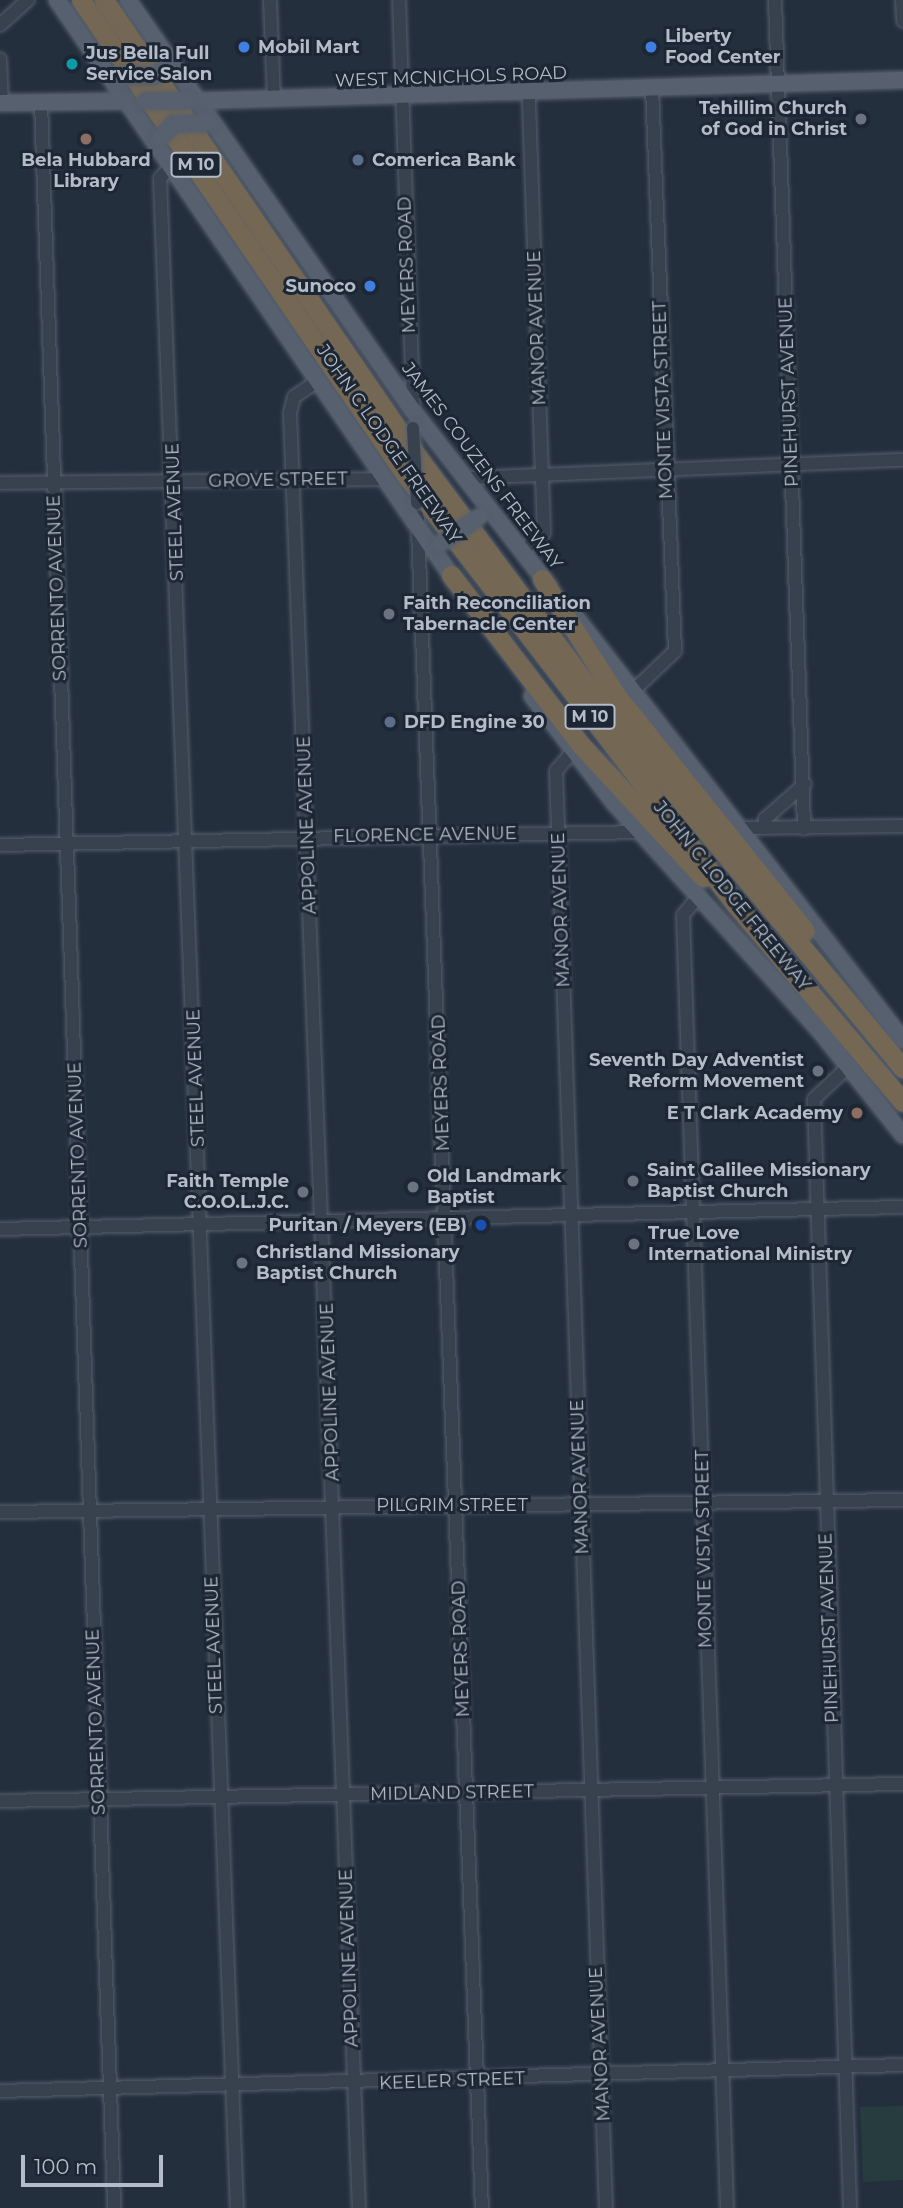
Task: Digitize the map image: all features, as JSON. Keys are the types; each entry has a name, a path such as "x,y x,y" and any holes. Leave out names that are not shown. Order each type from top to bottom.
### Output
{"highway":[{"name":"JOHN C LODGE FREEWAY","path":"81,0 407,477 736,905 903,1102"},
{"name":"JOHN C LODGE FREEWAY","path":"104,0 408,444 599,702 903,1068"},
{"path":"451,575 621,792 736,905"},
{"path":"542,579 616,695 815,944 848,999"}],"main road":[{"path":"58,0 128,101 162,143 173,165 422,530 438,546 451,575 572,752 849,1066 903,1135"},
{"name":"JAMES COUZENS FREEWAY","path":"128,0 192,101 216,127 413,411 467,478 485,513 522,551 900,1032"},
{"path":"103,64 119,76 155,76 168,61"},
{"name":"WEST MCNICHOLS ROAD","path":"1,103 400,99 903,80"},
{"path":"162,143 173,124 216,127"},
{"path":"438,546 485,513"}],"street":[{"path":"0,25 28,0"},
{"path":"270,0 274,100"},
{"name":"MEYERS ROAD","path":"399,0 400,99 416,503 422,530 482,2208"},
{"name":"PINEHURST AVENUE","path":"775,0 791,464 806,784 804,828"},
{"path":"902,0 903,22"},
{"path":"0,59 1,103"},
{"name":"MONTE VISTA STREET","path":"633,691 674,657 652,89"},
{"name":"MANOR AVENUE","path":"522,551 544,533 529,94"},
{"name":"SORRENTO AVENUE","path":"41,102 114,2208"},
{"name":"STEEL AVENUE","path":"173,165 160,178 188,841 219,1797 237,2208"},
{"name":"APPOLINE AVENUE","path":"319,380 290,405 297,480 307,837 335,1505 359,2208"},
{"path":"467,478 903,460"},
{"name":"GROVE STREET","path":"0,483 387,479"},
{"name":"MANOR AVENUE","path":"572,752 556,771 582,1506 588,1792 606,2208"},
{"path":"765,828 765,819 806,784"},
{"path":"740,828 903,826"},
{"name":"FLORENCE AVENUE","path":"0,845 640,832"},
{"name":"MONTE VISTA STREET","path":"699,896 683,915 704,1507 709,1792 727,2208"},
{"name":"PINEHURST AVENUE","path":"849,1066 815,1095 820,1198 814,1209 850,2208"},
{"path":"0,1229 903,1207"},
{"name":"PILGRIM STREET","path":"0,1512 456,1504 704,1507 903,1500"},
{"name":"MIDLAND STREET","path":"0,1801 466,1791 709,1792 903,1784"},
{"name":"KEELER STREET","path":"0,2091 354,2085 903,2065"}],"green space":[{"path":"903,2106 903,2180 863,2182 860,2107"}],"place":[{"name":"Mobil Mart","path":"244,47"},
{"name":"Liberty Food Center","path":"651,47"},
{"name":"Jus Bella Full Service Salon","path":"72,64"},
{"name":"Tehillim Church of God in Christ","path":"861,119"},
{"name":"Bela Hubbard Library","path":"86,139"},
{"name":"Comerica Bank","path":"358,160"},
{"name":"Sunoco","path":"370,286"},
{"name":"Faith Reconciliation Tabernacle Center","path":"389,614"},
{"name":"DFD Engine 30","path":"390,722"},
{"name":"Seventh Day Adventist Reform Movement","path":"818,1071"},
{"name":"E T Clark Academy","path":"857,1113"},
{"name":"Saint Galilee Missionary Baptist Church","path":"633,1181"},
{"name":"Old Landmark Baptist","path":"413,1187"},
{"name":"Faith Temple C.O.O.L.J.C.","path":"303,1192"},
{"name":"Puritan / Meyers (EB)","path":"481,1225"},
{"name":"True Love International Ministry","path":"634,1244"},
{"name":"Christland Missionary Baptist Church","path":"242,1263"}]}
